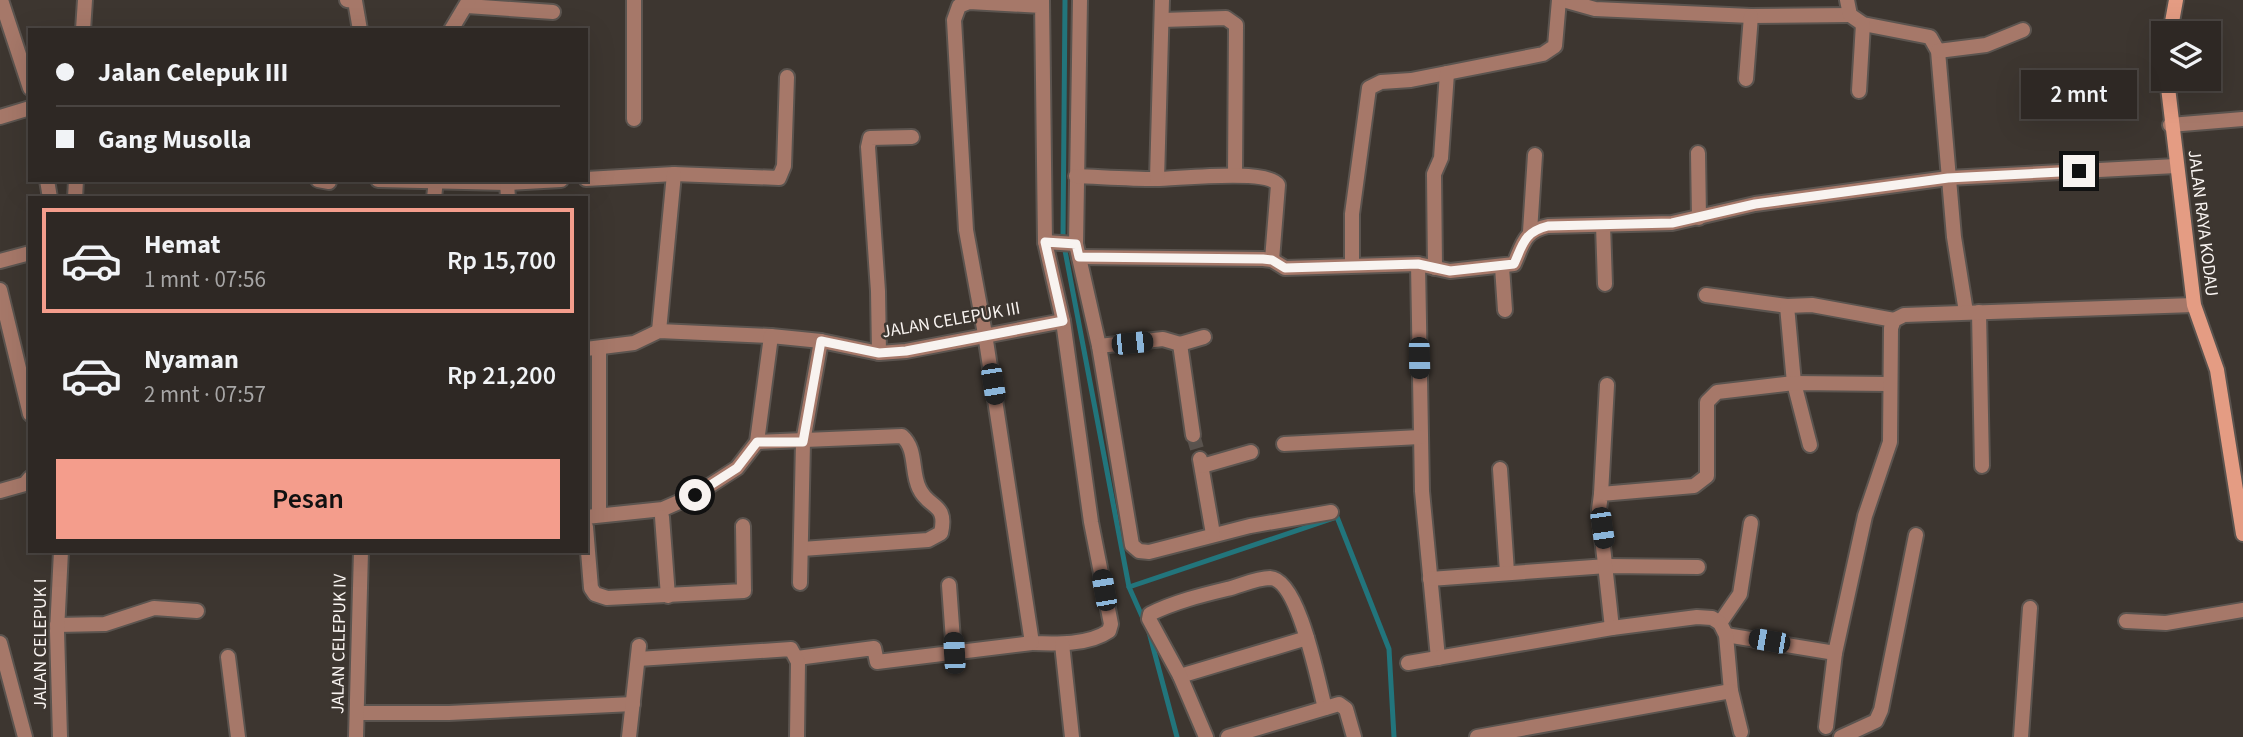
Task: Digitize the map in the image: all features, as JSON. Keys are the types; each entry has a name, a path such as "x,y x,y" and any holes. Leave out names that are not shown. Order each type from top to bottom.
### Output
{"street":[{"path":"1,0 28,82"},
{"path":"83,28 85,0"},
{"path":"347,0 355,1 360,28"},
{"path":"634,0 634,119"},
{"path":"1080,0 1075,249 1099,346 1132,545 1139,551 1149,552 1213,534 1331,512"},
{"path":"1157,179 1162,0"},
{"path":"1352,265 1352,214 1369,88 1381,82 1447,73 1550,50 1555,46 1561,0 1595,9 1641,5 1751,16 1850,15 1863,24 1930,37 1938,51 1954,237 1973,312 1982,466"},
{"path":"1847,0 1850,15"},
{"path":"2172,21 2176,0"},
{"path":"797,658 874,648 877,662 1032,643 1062,644 1103,635 1109,631 1111,624 1091,522 1063,321 1047,242 1042,3 969,2 958,6 955,11 966,230 985,334 1032,643"},
{"path":"452,28 468,3 553,12"},
{"path":"1746,79 1751,16"},
{"path":"1162,20 1226,18 1236,25 1235,175"},
{"path":"1859,91 1863,24"},
{"path":"1938,51 1986,46 2023,30"},
{"path":"1435,268 1434,174 1441,158 1442,119 1448,90 1447,73"},
{"path":"588,179 674,174 779,178 784,166 787,77"},
{"name":"JALAN RAYA KODAU","path":"2168,91 2194,305 2217,370 2243,534"},
{"path":"0,117 28,109"},
{"path":"2170,125 2243,119"},
{"path":"879,353 878,291 868,147 870,138 878,136 912,137"},
{"path":"1698,153 1699,218"},
{"path":"1530,232 1535,155"},
{"path":"1047,242 1075,249 1272,260 1285,268 1418,264 1450,271 1514,264 1522,241 1530,232 1548,226 1672,223 1755,204 1948,178 2176,166"},
{"path":"674,174 659,331 634,343 592,349 593,516 663,509 695,495 737,468 757,442 771,336"},
{"path":"1076,176 1157,179 1235,175 1276,181 1272,260"},
{"path":"443,182 507,191 551,182"},
{"path":"1603,225 1605,284"},
{"path":"0,261 28,254"},
{"path":"1418,264 1420,437 1438,658"},
{"path":"1502,267 1505,310"},
{"path":"0,290 28,406"},
{"path":"1706,295 1787,306 1812,305 1894,320 1904,315 2194,305"},
{"path":"1787,306 1794,383 1810,445"},
{"path":"1826,727 1835,653 1865,516 1890,442 1891,328 1894,320"},
{"name":"JALAN CELEPUK III","path":"659,331 821,341 879,353 906,351 1063,321"},
{"path":"1099,346 1163,340 1180,344 1204,337"},
{"path":"800,583 803,442 821,341"},
{"path":"1180,344 1193,435"},
{"path":"1601,494 1694,486 1707,477 1707,402 1717,392 1794,383 1890,384"},
{"path":"1607,385 1599,510 1612,628"},
{"path":"757,442 902,436 912,456 918,487 935,503 944,520 941,533 928,540 802,549"},
{"path":"1284,444 1420,437"},
{"path":"1213,534 1201,462 1251,452"},
{"path":"1500,469 1507,572"},
{"path":"0,491 25,484 28,480"},
{"path":"662,517 668,596"},
{"path":"1741,732 1731,691 1723,629 1740,594 1751,523"},
{"path":"588,553 589,575 595,594 607,598 744,591 743,526"},
{"path":"1841,737 1876,721 1881,710 1916,535"},
{"name":"JALAN CELEPUK I","path":"60,737 57,625 61,553"},
{"name":"JALAN CELEPUK IV","path":"356,737 361,553"},
{"path":"1430,579 1607,566 1698,567"},
{"path":"1206,737 1180,676 1149,619 1150,614 1187,600 1270,578 1282,582 1290,591 1307,638 1325,708"},
{"path":"949,584 954,653"},
{"path":"57,625 105,624 154,608 197,611"},
{"path":"2021,737 2030,608"},
{"path":"2126,621 2166,623 2243,610"},
{"path":"1408,663 1612,628 1697,617 1712,618 1723,629 1835,653"},
{"path":"1180,676 1307,638"},
{"path":"0,643 25,737"},
{"path":"1062,644 1072,737"},
{"path":"629,737 639,653 791,649 797,658 797,737"},
{"path":"228,657 238,737"},
{"path":"1477,737 1731,691"},
{"path":"357,713 450,713 632,704"},
{"path":"1228,737 1273,731 1325,708 1342,705 1354,737"}],"waterway":[{"path":"1065,0 1063,240 1129,587 1145,623"},
{"path":"1129,587 1337,517 1389,649 1394,737"},
{"path":"1149,632 1177,737"}],"tunnel":[{"path":"1193,435 1200,459"}],"route":[{"path":"695,495 737,468 757,442 803,442 821,341 879,353 906,351 1063,321 1045,242 1076,244 1079,257 1263,259 1272,260 1277,266 1285,268 1418,264 1450,271 1514,264 1522,241 1530,232 1548,226 1672,223 1755,204 1948,178 2079,171"}]}
